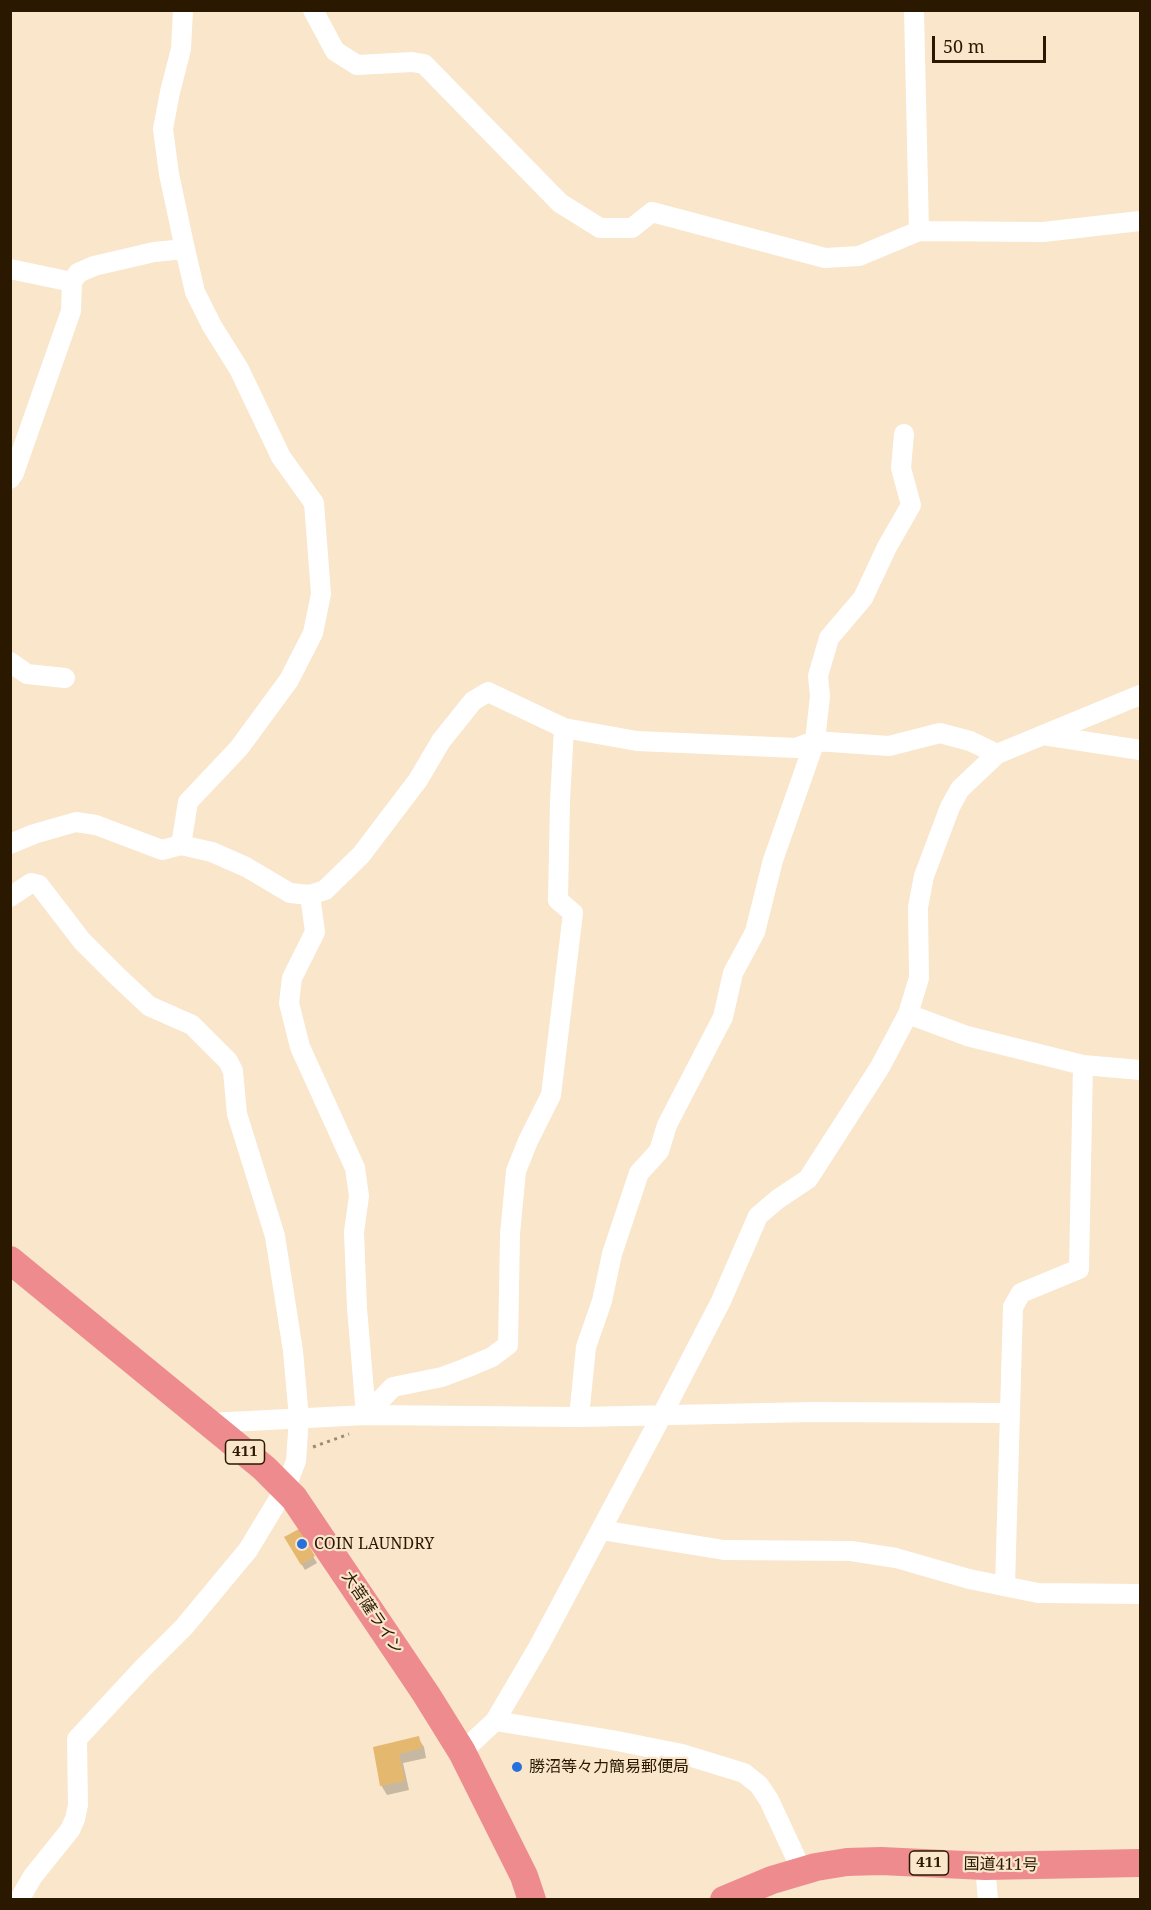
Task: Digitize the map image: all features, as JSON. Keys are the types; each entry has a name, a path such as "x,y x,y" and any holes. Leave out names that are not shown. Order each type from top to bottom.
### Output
{"highway":[{"name":"大菩薩ライン","path":"10,1260 286,1487 419,1684 462,1752 524,1876 532,1899"},
{"name":"国道411号","path":"724,1899 772,1880 847,1862 881,1861 985,1866 1140,1863"}],"street":[{"path":"181,845 189,802 239,748 289,680 313,633 321,594 314,502 281,457 239,369 212,326 195,292 169,174 163,129 181,50 183,10"},
{"path":"313,10 335,51 357,65 412,62 424,64 560,203 600,228 632,228 652,212 825,258 859,256 919,231 1043,232 1140,221"},
{"path":"914,10 919,231"},
{"path":"10,479 71,310 72,282 78,273 94,266 154,252 185,249"},
{"path":"10,269 72,282"},
{"path":"579,1417 586,1347 602,1301 612,1254 639,1173 658,1151 667,1125 723,1017 733,973 755,932 773,860 815,741 820,696 818,676 829,638 863,598 911,505 901,468 904,434"},
{"path":"10,662 27,675 65,678"},
{"path":"10,844 34,834 76,822 96,825 162,850 181,845 212,852 246,867 290,893 310,895 325,890 361,855 418,780 441,741 473,701 488,692 564,728 637,741 740,747 796,748 815,741 889,746 940,733 970,741 997,754"},
{"path":"462,1752 495,1721 539,1646 721,1300 758,1216 808,1179 880,1067 908,1014 919,978 918,907 924,876 950,807 960,789 997,754 1140,695"},
{"path":"366,1415 393,1387 412,1384 466,1368 492,1357 508,1345 510,1234 516,1171 551,1095 573,913 558,900 564,728"},
{"path":"1043,735 1140,750"},
{"path":"10,897 31,883 39,885 82,941 148,1006 192,1025 228,1061 233,1071 237,1114 276,1236 293,1351 299,1418 296,1461 286,1487 248,1550 184,1627 77,1739 78,1805 75,1819 70,1830 33,1876 19,1899"},
{"path":"310,895 315,932 292,978 289,1003 300,1047 355,1168 359,1196 354,1233 357,1308 366,1415"},
{"path":"908,1014 967,1035 1083,1065 1140,1070"},
{"path":"1005,1586 1013,1307 1021,1293 1079,1269 1083,1065"},
{"path":"209,1423 366,1415 579,1417 812,1413 1010,1413"},
{"path":"601,1530 724,1550 851,1551 896,1558 969,1579 1038,1593 1140,1594"},
{"path":"495,1721 682,1754 744,1773 759,1785 769,1800 802,1871"},
{"path":"985,1866 988,1899"}],"path":[{"path":"296,1453 347,1436 366,1415"}],"building":[{"path":"299,1529 315,1556 301,1565 284,1537"},
{"path":"419,1736 422,1748 399,1754 405,1781 380,1786 373,1747"}],"place":[{"name":"COIN LAUNDRY","path":"302,1544"},
{"name":"勝沼等々力簡易郵便局","path":"517,1767"}]}
